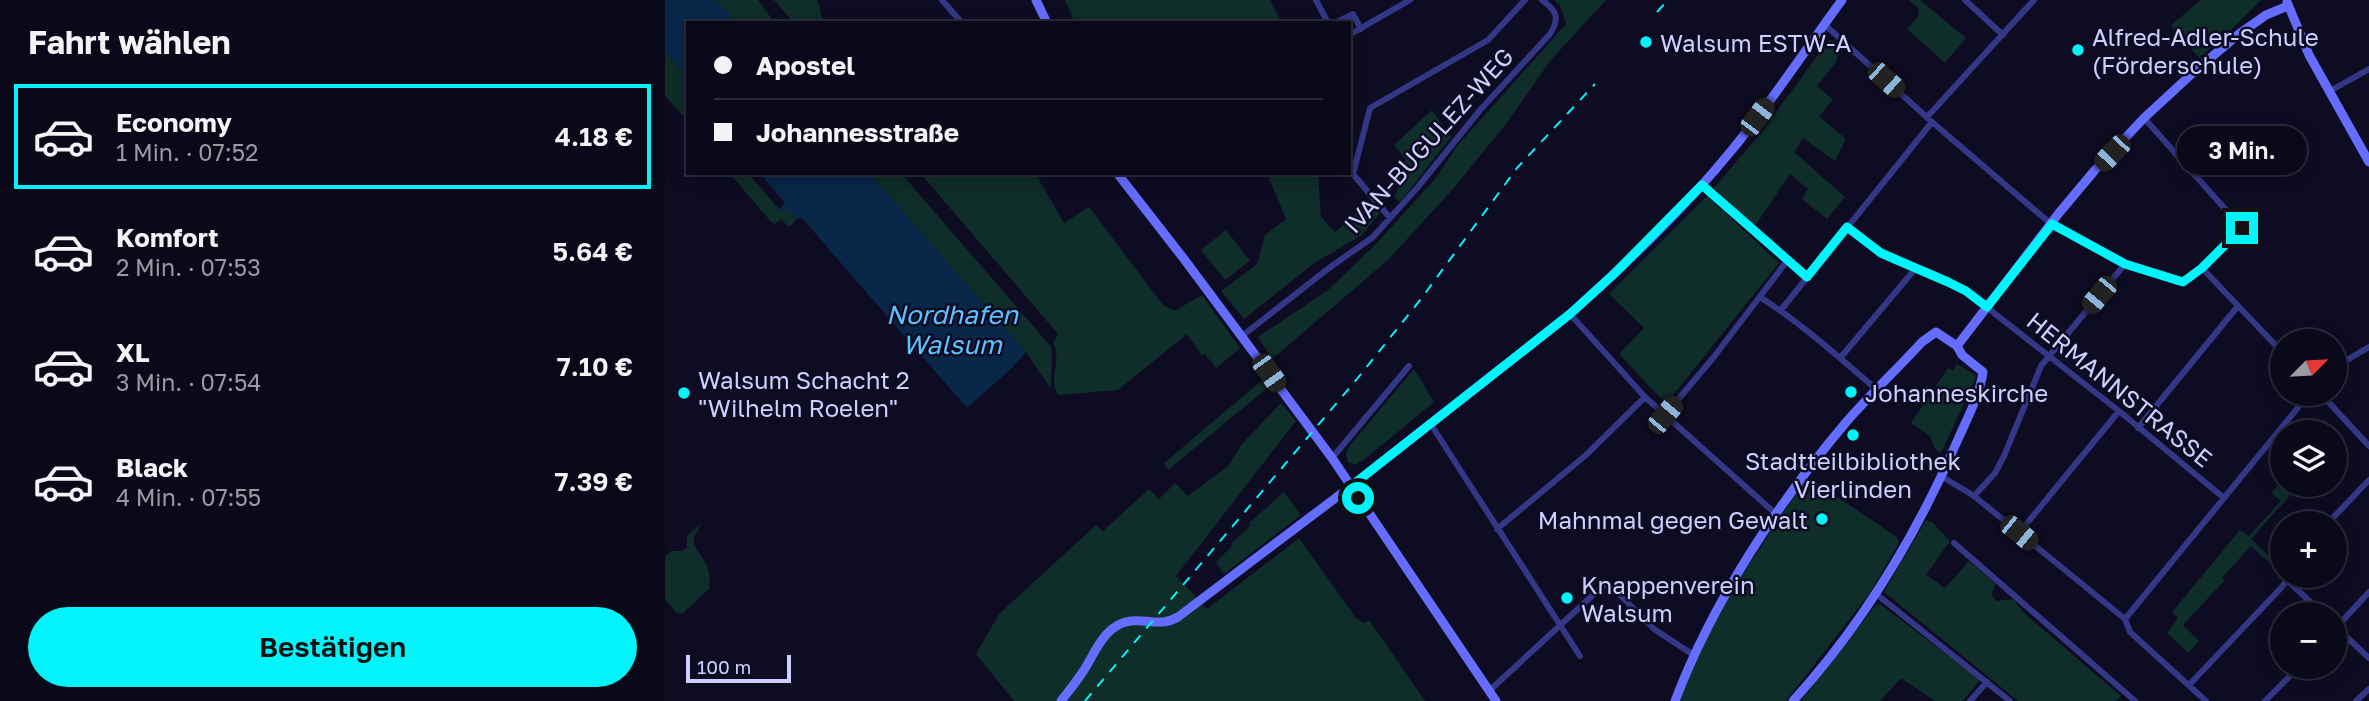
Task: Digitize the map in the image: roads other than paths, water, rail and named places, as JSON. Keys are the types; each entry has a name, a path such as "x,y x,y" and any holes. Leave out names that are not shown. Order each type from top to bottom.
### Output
{"street":[{"path":"942,0 960,21"},
{"path":"1036,0 1046,21"},
{"path":"1316,0 1327,21"},
{"path":"1351,34 1410,0"},
{"path":"1390,218 1353,174 1370,108 1488,40 1525,0"},
{"name":"IVAN-BUGULEZ-WEG","path":"1242,336 1363,245 1390,218 1481,108 1549,34 1557,16 1553,8 1542,0"},
{"path":"1062,701 1099,644 1114,627 1133,620 1160,624 1171,621 1350,487 1570,314 1702,185 1742,137 1842,0"},
{"path":"1965,0 2003,35"},
{"path":"1781,310 1930,119 2034,0"},
{"path":"1957,346 2095,170 2144,118 2239,34 2287,3 2309,55 2369,162"},
{"path":"1339,21 1353,14 1361,29"},
{"path":"1824,24 2052,224 2125,264 2177,282 2187,280 2242,228 2144,118"},
{"path":"2330,91 2369,69"},
{"path":"1119,175 1332,458 1496,701"},
{"path":"1702,185 1807,277"},
{"name":"HERMANNSTRASSE","path":"1847,227 1881,253 1966,291 2119,411 2224,498"},
{"path":"1665,415 1713,358 1787,261"},
{"path":"1974,496 1995,473 2041,366 2125,264"},
{"path":"2202,268 2270,339"},
{"path":"1841,357 1915,269"},
{"path":"1760,296 1841,357 1877,390"},
{"path":"2138,428 2238,306"},
{"path":"1570,314 1645,397 1776,514"},
{"path":"1675,701 1738,574 1776,514 1849,419 1934,332 1942,335 1982,370 1970,411 1941,476 1875,593 1854,625 1793,701"},
{"path":"2347,360 2369,346"},
{"path":"1332,458 1409,366"},
{"path":"1497,529 1586,455 1645,397"},
{"path":"2125,619 2299,406"},
{"path":"2332,406 2369,446"},
{"path":"2019,533 2119,411"},
{"path":"1430,423 1580,656"},
{"path":"1941,476 1974,496 2125,619 2130,632 2207,701"},
{"path":"2339,511 2369,480"},
{"path":"1954,543 2125,698 2135,701"},
{"path":"1489,691 1607,582 1654,629 1695,656"},
{"path":"2189,685 2276,588"},
{"path":"2295,588 2310,602"},
{"path":"2347,615 2369,592"},
{"path":"1875,593 2010,701"},
{"path":"2347,638 2369,658"},
{"path":"2265,701 2287,679"},
{"path":"1970,701 1987,682"},
{"path":"2356,701 2369,689"}],"water":[{"path":"665,0 715,0 736,21 686,21 686,75 665,51"},
{"name":"Nordhafen Walsum","path":"762,175 871,175 1026,352 967,408 801,217 796,220 794,214 779,209 785,203"}],"railway":[{"path":"1657,12 1668,0"},
{"path":"1085,701 1357,379 1421,299 1517,168 1595,84"}],"place":[{"name":"Walsum ESTW-A","path":"1646,42"},
{"name":"Alfred-Adler-Schule (Förderschule)","path":"2078,50"},
{"name":"Johanneskirche","path":"1851,392"},
{"name":"Walsum Schacht 2 \"Wilhelm Roelen\"","path":"684,393"},
{"name":"Stadtteilbibliothek Vierlinden","path":"1853,435"},
{"name":"Mahnmal gegen Gewalt","path":"1822,519"},
{"name":"Knappenverein Walsum","path":"1567,598"}]}
